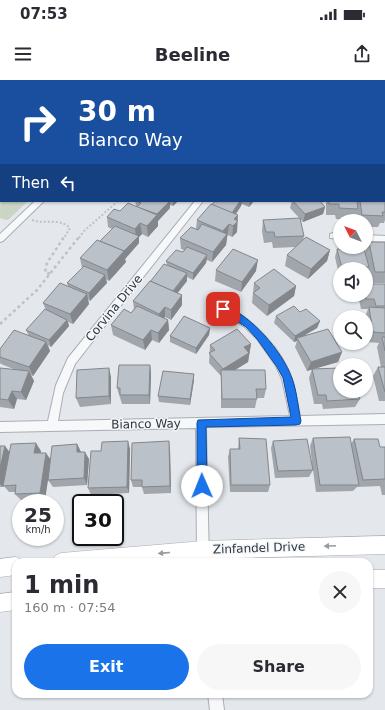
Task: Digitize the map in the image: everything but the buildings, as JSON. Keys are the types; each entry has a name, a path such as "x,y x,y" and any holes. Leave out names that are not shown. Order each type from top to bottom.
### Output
{"street":[{"path":"0,239 39,202"},
{"name":"Corvina Drive","path":"52,426 57,393 62,378 71,361 198,202"},
{"path":"373,238 385,239"},
{"path":"223,309 249,325 260,336 280,364 287,378 296,421"},
{"name":"Bianco Way","path":"0,427 385,419"},
{"path":"202,423 203,556"},
{"name":"Zinfandel Drive","path":"156,558 385,545"},
{"path":"0,568 12,566"},
{"path":"373,579 385,579"},
{"path":"0,603 12,602"},
{"path":"216,698 217,710"}],"path":[{"path":"0,324 20,306 50,274 68,248 84,231 117,202"},
{"path":"23,217 40,223 50,221 60,222 70,228 47,263 45,272 50,274"}],"green space":[{"path":"0,202 27,202 9,219 6,220 0,218"}],"route":[{"path":"202,486 202,423 296,421 287,378 280,364 260,336 249,325 223,309"}]}
